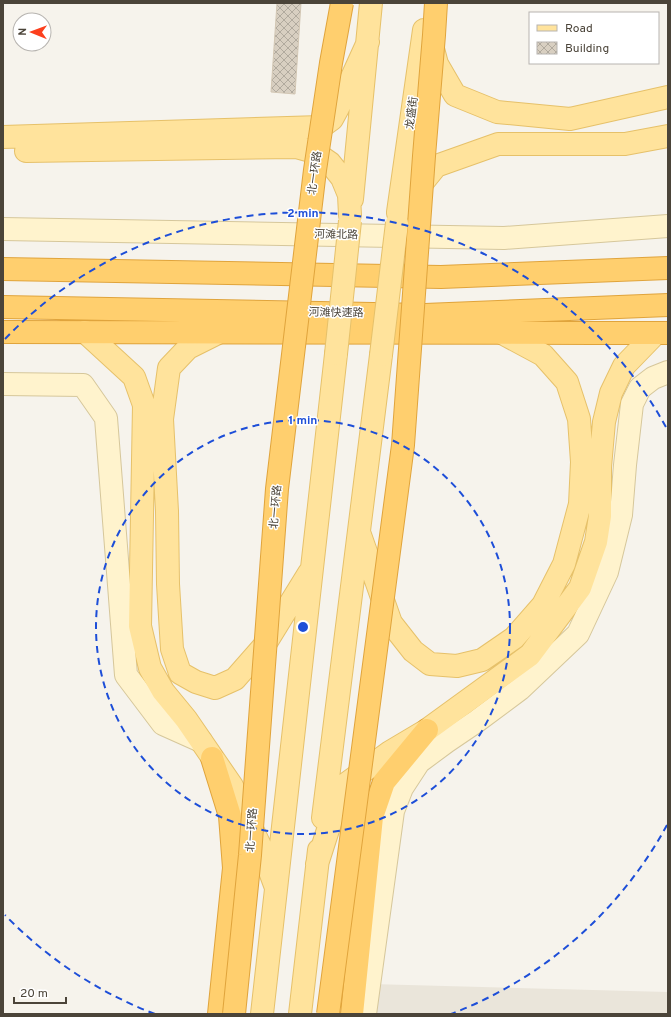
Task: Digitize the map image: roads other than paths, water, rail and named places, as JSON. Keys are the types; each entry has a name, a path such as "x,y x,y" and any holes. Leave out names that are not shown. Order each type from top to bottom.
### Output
{"highway":[{"name":"北一环路","path":"234,1014 250,855 277,489 315,170 331,62 342,3"},
{"path":"328,1014 403,445 434,35 429,8"},
{"path":"3,269 441,277 668,268"},
{"name":"河滩快速路","path":"3,307 425,315 668,305"},
{"path":"3,332 662,333"},
{"path":"352,1014 372,817 427,730"},
{"path":"206,749 230,816 234,868 219,1014"}],"main road":[{"path":"262,1014 336,354 371,3"},
{"path":"429,8 437,64 455,95 497,112 570,118 668,97"},
{"name":"龙盛街","path":"317,864 398,218 429,8"},
{"path":"3,137 321,127 332,119 368,42"},
{"path":"398,218 436,166 498,144 625,144 668,136"},
{"path":"3,151 296,147 314,152 330,163 342,178 349,195 350,218"},
{"path":"85,332 134,377 144,405 140,626 150,668 163,691 186,719 232,786 262,850 276,889"},
{"path":"220,332 188,348 169,368 162,420 172,649 180,672 196,682 215,688 235,679 264,646 312,569"},
{"path":"359,530 391,623 413,651 430,664 458,666 482,660 514,638 543,605 564,564 580,504 582,462 579,419 567,382 543,355 502,333"},
{"path":"300,1014 317,864 334,808 346,784 390,752 427,730 530,655 580,588 596,542 600,516 600,467 604,422 611,393 624,366 662,333"}],"street":[{"name":"河滩北路","path":"3,229 504,238 668,226"},
{"path":"365,1014 393,811 393,785 419,762 520,690 578,634 607,572 621,515 632,404 640,388 652,378 668,372"},
{"path":"3,384 83,385 106,418 126,675 163,724 206,749"}]}
